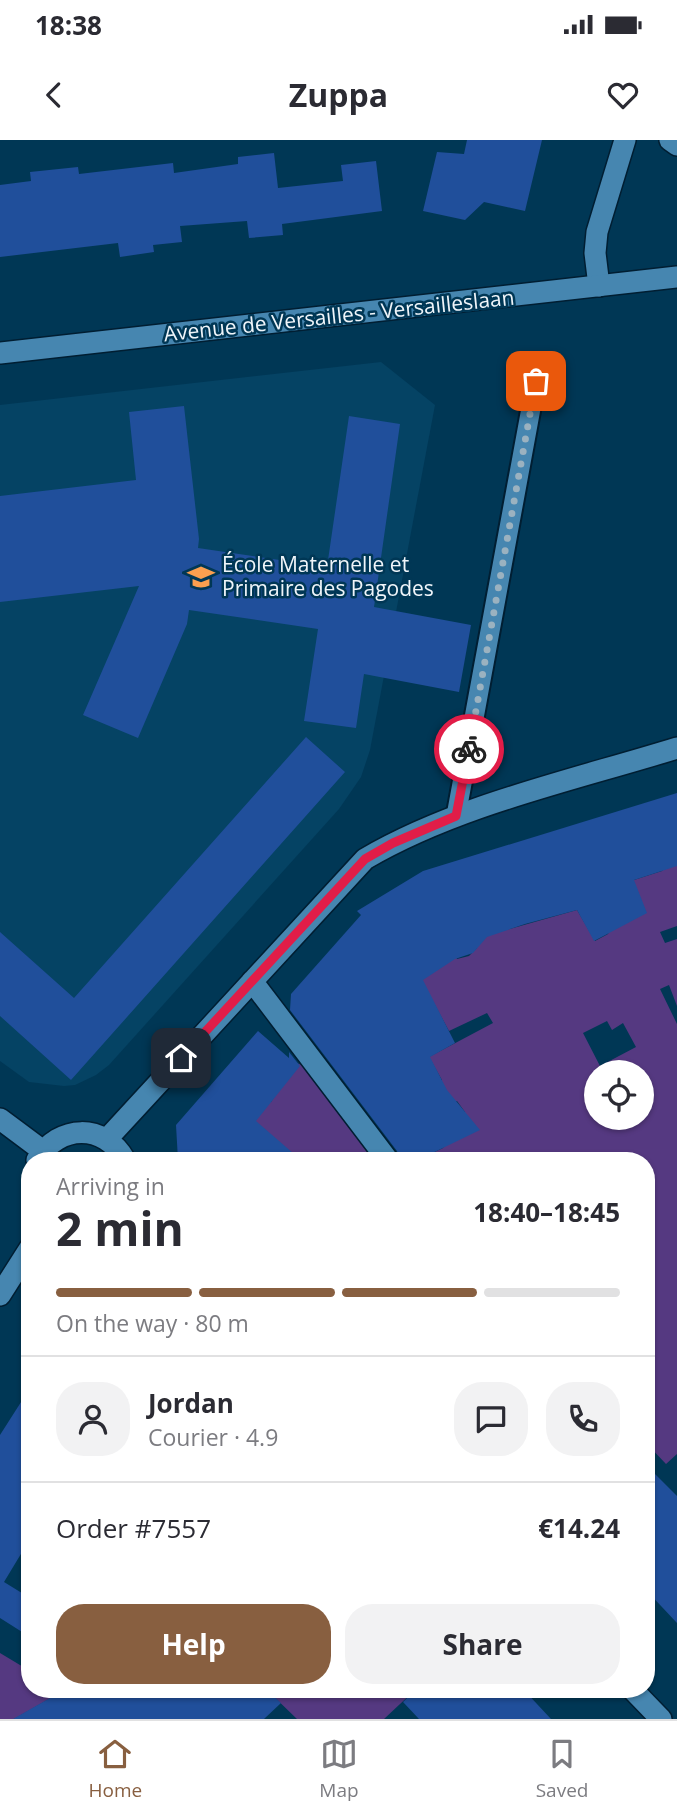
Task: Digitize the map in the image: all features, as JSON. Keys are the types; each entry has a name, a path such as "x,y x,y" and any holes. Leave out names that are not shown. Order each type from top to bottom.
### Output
{"street":[{"path":"599,286 597,232 625,140"},
{"path":"670,140 677,145"},
{"name":"Avenue de Versailles - Versailleslaan","path":"0,353 677,277"},
{"path":"107,1139 365,859 393,843 456,816 677,748"},
{"path":"252,981 382,1152"},
{"path":"0,1119 37,1152"},
{"path":"43,1152 51,1142 73,1132 84,1131 107,1139 121,1152"},
{"path":"0,1295 21,1262"},
{"path":"641,1698 661,1719"}],"lane":[{"path":"456,816 536,381"}],"shaded area":[{"name":"École Maternelle et Primaire des Pagodes","path":"381,362 435,405 370,750 361,777 339,809 109,1065 75,1085 29,1082 0,1061 0,405"},
{"path":"677,854 677,926 660,932 665,943 677,939 677,1006 669,985 660,989 677,1024 677,1454 666,1464 655,1452 655,1152 435,1152 443,1148 465,1112 457,1101 452,1103 432,1086 442,1080 429,1057 493,1023 487,1013 449,1031 435,1005 389,982 448,941 457,959 469,956 477,948 474,939 577,910 595,941 608,934 634,880 662,871"},
{"path":"296,1063 309,1067 373,1152 284,1152 238,1107 267,1099 271,1102"},
{"path":"0,1653 21,1666 21,1698 51,1698 14,1719 0,1719"},
{"path":"275,1698 406,1698 384,1719 297,1719"}],"building":[{"path":"467,140 542,140 525,211 484,202 465,220 423,211 437,152 464,154"},
{"path":"274,153 278,188 343,181 341,165 376,161 382,211 282,224 283,235 249,238 247,221 180,226 182,242 153,245 154,252 120,257 118,243 0,257 0,185 31,181 30,172 78,167 79,174 173,163 174,173 238,164 238,157"},
{"path":"184,406 198,548 327,567 349,416 400,424 374,607 471,625 459,692 364,674 356,728 304,721 318,629 189,610 187,624 138,738 83,715 139,586 0,602 0,496 136,480 129,412"},
{"path":"306,737 345,772 71,1080 0,1016 0,932 74,998"},
{"path":"677,793 677,866 634,880 647,913 594,941 577,910 525,924 487,937 473,953 455,959 423,980 455,1043 430,1057 447,1090 480,1130 435,1152 397,1152 290,1010 291,994 361,915 357,911 423,871"},
{"path":"258,1031 289,1058 289,1052 300,1066 256,1121 292,1152 178,1152 176,1125"},
{"path":"21,1402 21,1554 4,1582 21,1592 21,1631 0,1618 0,1435"},
{"path":"655,1474 677,1496 677,1623 655,1600"},
{"path":"50,1698 276,1698 281,1703 264,1719 13,1719"},
{"path":"407,1698 531,1698 551,1719 419,1719 403,1702"}],"way so far":[{"path":"469,749 536,381"}],"place":[{"name":"École Maternelle et Primaire des Pagodes","path":"201,577"}],"route":[{"path":"181,1058 365,859 393,843 456,816 469,749"}]}
